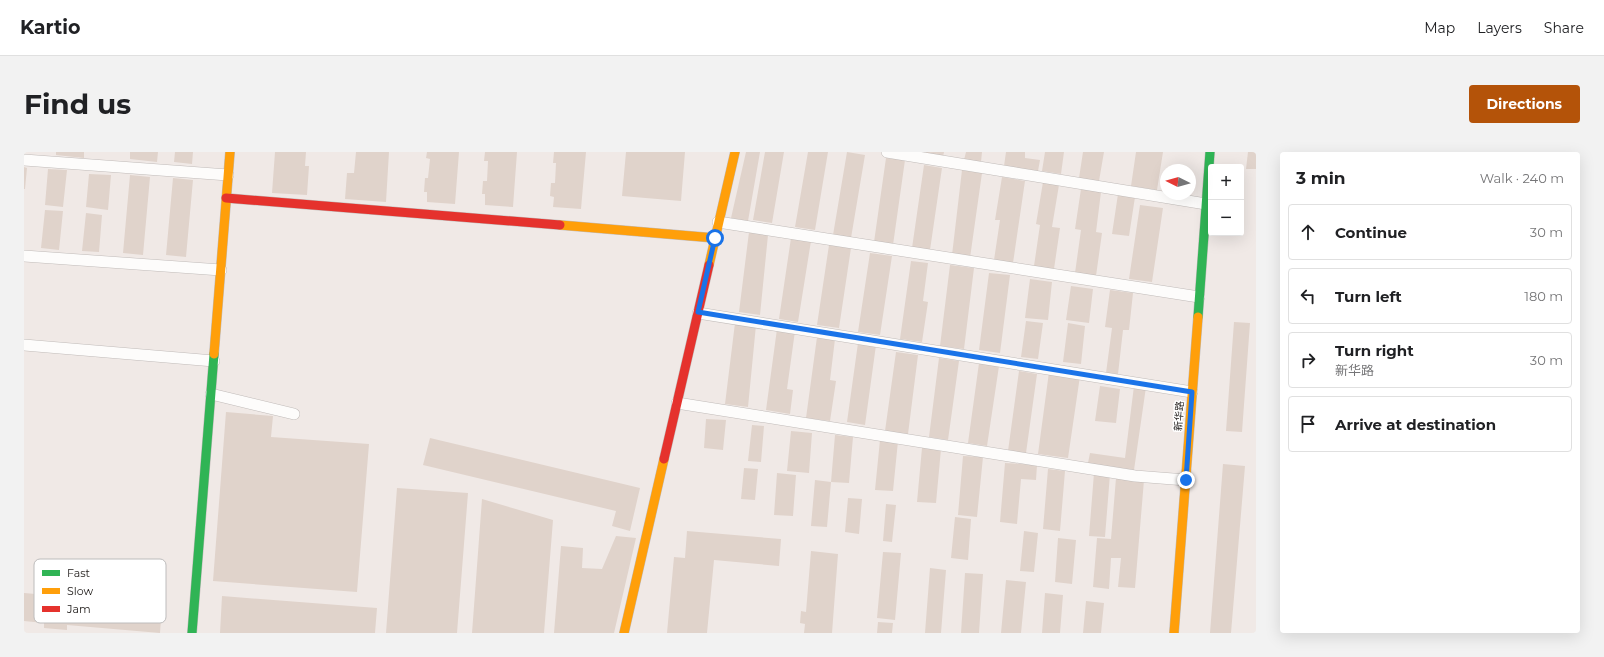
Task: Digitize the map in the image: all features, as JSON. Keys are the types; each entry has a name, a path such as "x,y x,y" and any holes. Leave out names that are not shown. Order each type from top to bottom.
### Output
{"street":[{"path":"192,633 230,152"},
{"path":"624,633 735,152"},
{"name":"新华路","path":"1174,633 1210,152"},
{"path":"226,198 715,238"}],"lane":[{"path":"887,152 1206,204"},
{"path":"24,160 228,175"},
{"path":"718,222 1199,297"},
{"path":"24,256 220,270"},
{"path":"698,312 1192,392"},
{"path":"24,345 214,361"},
{"path":"211,394 294,414"},
{"path":"677,403 1127,475 1186,480"}],"building":[{"path":"56,152 84,152 84,158 56,155"},
{"path":"130,152 158,152 157,162 130,159"},
{"path":"175,152 193,152 192,164 174,162"},
{"path":"275,152 306,152 305,166 309,166 307,195 272,193"},
{"path":"356,152 389,152 386,202 345,199 347,173 354,173"},
{"path":"427,152 459,152 455,204 427,202 427,192 424,192 425,178 428,178 430,159 426,158"},
{"path":"485,152 517,152 513,207 485,205 485,194 482,194 483,181 487,181 488,161 484,161"},
{"path":"554,152 586,152 581,209 553,207 554,197 550,196 551,183 555,183 556,163 553,163"},
{"path":"626,152 685,152 681,201 622,196"},
{"path":"746,152 760,152 748,221 731,218"},
{"path":"765,152 784,152 772,223 753,220"},
{"path":"808,152 828,152 815,230 795,227"},
{"path":"847,152 865,155 851,238 833,235"},
{"path":"926,152 944,152 943,157 925,154"},
{"path":"966,152 982,152 981,162 964,160"},
{"path":"1006,152 1025,152 1025,158 1040,160 1038,171 1004,166"},
{"path":"1045,152 1064,152 1061,174 1042,171"},
{"path":"1083,152 1104,152 1099,181 1079,178"},
{"path":"1136,152 1163,152 1157,190 1131,186"},
{"path":"1248,152 1256,152 1256,169 1246,169"},
{"path":"886,158 905,160 893,245 874,242"},
{"path":"924,165 942,168 930,250 912,248"},
{"path":"24,167 27,168 25,189 24,189"},
{"path":"48,169 67,170 63,207 45,205"},
{"path":"962,170 982,173 970,258 952,255"},
{"path":"89,174 111,175 108,210 86,207"},
{"path":"130,175 150,177 143,255 123,253"},
{"path":"1002,177 1025,181 1013,263 994,260 1000,220 995,220"},
{"path":"173,178 193,180 186,257 166,255"},
{"path":"1043,182 1059,185 1052,227 1060,228 1054,269 1034,266 1040,225 1036,224"},
{"path":"1081,189 1101,192 1096,232 1102,233 1096,276 1075,273 1081,230 1075,229"},
{"path":"1118,194 1135,197 1129,236 1112,234"},
{"path":"1140,205 1163,208 1152,282 1129,279"},
{"path":"45,210 63,211 59,250 41,248"},
{"path":"86,213 102,215 99,252 82,251"},
{"path":"749,232 768,235 760,315 739,312"},
{"path":"791,238 811,241 798,322 779,319"},
{"path":"829,245 851,248 839,328 817,325"},
{"path":"870,253 892,256 880,335 858,332"},
{"path":"911,261 928,263 923,301 928,302 922,342 900,339"},
{"path":"950,265 974,268 964,349 940,346"},
{"path":"989,273 1010,275 1000,353 979,350"},
{"path":"1030,279 1052,282 1048,320 1025,318"},
{"path":"1071,286 1093,289 1089,323 1066,320"},
{"path":"1110,290 1133,293 1129,330 1123,330 1118,374 1106,373 1112,328 1105,327"},
{"path":"1026,321 1043,323 1038,359 1021,357"},
{"path":"1234,322 1250,323 1242,432 1226,431"},
{"path":"735,323 756,325 748,407 725,404"},
{"path":"1068,323 1085,326 1081,364 1063,362"},
{"path":"777,329 795,331 787,389 793,390 790,414 766,410"},
{"path":"817,337 835,339 830,380 836,381 830,421 806,418"},
{"path":"858,343 876,345 865,425 847,422"},
{"path":"896,352 918,355 908,434 885,431"},
{"path":"939,358 959,361 948,440 929,437"},
{"path":"979,363 999,366 987,446 968,443"},
{"path":"1019,371 1037,374 1026,453 1008,451"},
{"path":"1049,372 1080,376 1068,458 1038,454"},
{"path":"1100,386 1120,389 1116,423 1095,421"},
{"path":"1134,386 1146,387 1134,470 1088,463 1090,453 1125,458"},
{"path":"226,412 273,416 271,437 369,444 357,592 213,581"},
{"path":"706,419 726,420 723,450 704,448"},
{"path":"752,425 764,426 761,462 748,461"},
{"path":"791,431 812,433 809,473 787,471"},
{"path":"835,435 853,437 849,483 831,482"},
{"path":"430,438 640,488 630,531 612,526 616,511 423,465"},
{"path":"880,440 898,441 893,491 875,490"},
{"path":"922,448 941,449 936,503 917,502"},
{"path":"963,456 983,457 977,517 958,515"},
{"path":"1005,463 1037,465 1036,480 1021,479 1017,524 1000,522"},
{"path":"1223,464 1245,466 1231,633 1210,633"},
{"path":"744,468 758,469 755,500 741,499"},
{"path":"1048,469 1065,471 1060,531 1043,529"},
{"path":"777,473 796,475 793,516 774,515"},
{"path":"1094,473 1110,474 1105,537 1089,536"},
{"path":"1116,478 1144,480 1135,588 1118,587 1121,558 1111,558 1109,589 1093,587 1097,538 1111,539"},
{"path":"815,480 831,482 827,527 811,526"},
{"path":"397,488 468,493 457,633 386,633"},
{"path":"848,498 862,499 859,534 845,532"},
{"path":"482,499 553,520 544,633 472,633"},
{"path":"886,504 896,505 892,542 883,541"},
{"path":"955,517 971,519 968,560 951,558"},
{"path":"687,531 781,539 779,566 714,560 707,633 667,633 674,557 685,558"},
{"path":"1024,531 1038,533 1034,572 1020,571"},
{"path":"616,536 636,538 614,633 554,633 561,546 583,548 582,568 602,569"},
{"path":"1058,538 1076,540 1072,584 1055,582"},
{"path":"811,551 838,554 832,633 804,633 805,624 800,623 801,611 806,612"},
{"path":"883,552 901,553 895,620 877,618"},
{"path":"930,568 946,570 941,633 925,633"},
{"path":"965,573 983,574 979,633 961,633"},
{"path":"1006,580 1026,582 1021,633 1001,633"},
{"path":"24,593 34,594 34,622 24,621"},
{"path":"1045,593 1063,595 1060,633 1042,633"},
{"path":"222,596 377,608 375,633 220,633"},
{"path":"1086,601 1104,603 1101,633 1083,633"},
{"path":"878,622 893,623 892,633 877,633"},
{"path":"44,623 161,623 160,633 67,625 67,630 44,628"}],"traffic: fast":[{"path":"1198,317 1210,152"},
{"path":"192,633 214,354"}],"traffic: slow":[{"path":"214,354 230,152"},
{"path":"709,265 735,152"},
{"path":"560,225 715,238"},
{"path":"1174,633 1198,317"},
{"path":"624,633 664,459"}],"traffic: jam":[{"path":"226,198 560,225"},
{"path":"664,459 709,265"}],"route":[{"path":"715,238 698,312 1192,392 1186,480"}]}
